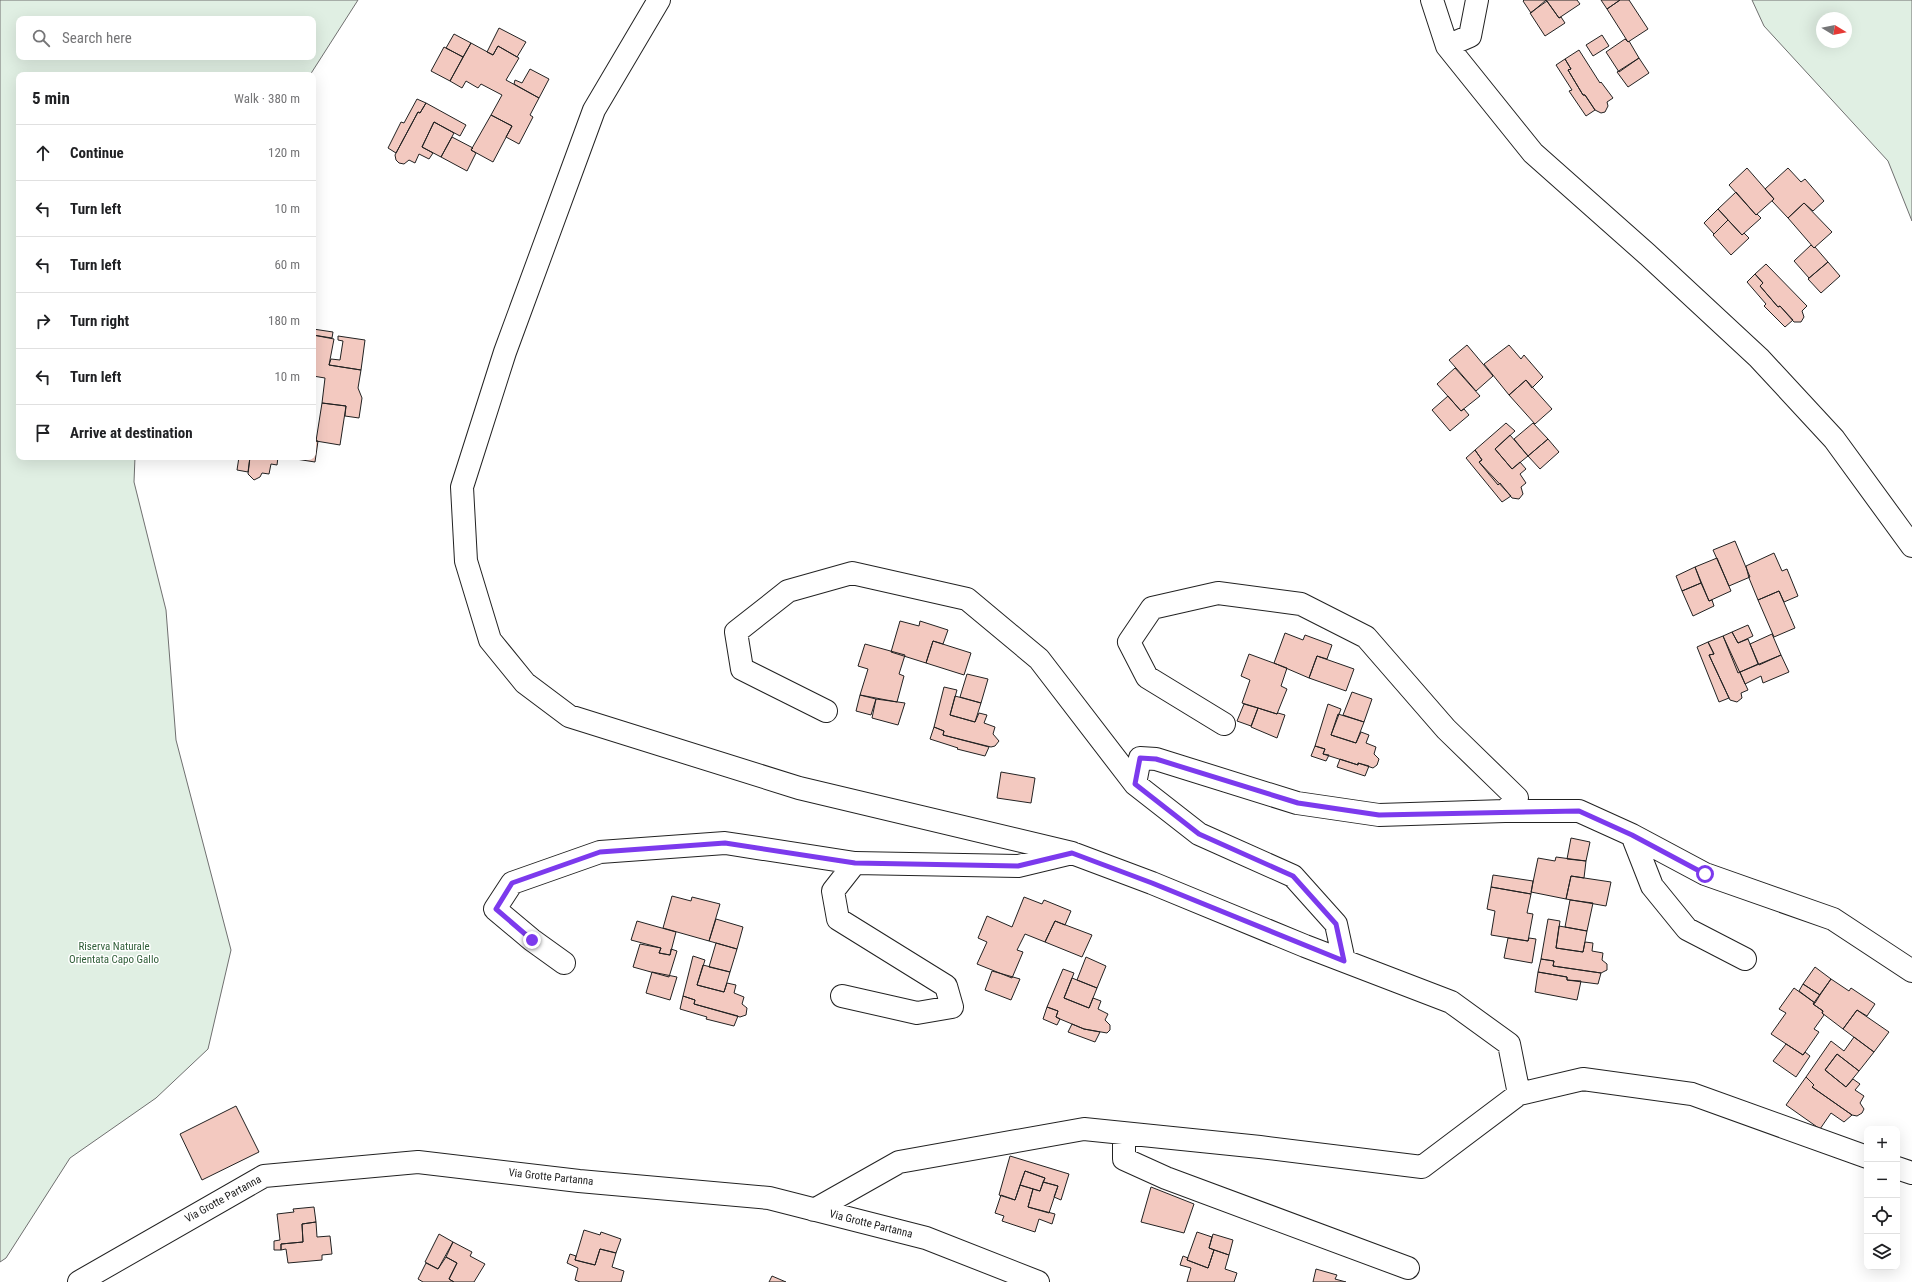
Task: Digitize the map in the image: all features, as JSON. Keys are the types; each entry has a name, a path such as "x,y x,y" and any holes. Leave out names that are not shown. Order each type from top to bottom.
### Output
{"street":[{"path":"659,0 594,110 506,352 462,487 466,561 490,640 525,683 569,716 799,788 1072,853 1152,883 1344,961 1451,1002 1508,1044 1519,1094"},
{"path":"1432,0 1447,46 1533,153 1648,255 1759,358 1828,433 1912,546"},
{"path":"1447,46 1470,36 1477,0"},
{"path":"826,710 742,669 736,632 788,591 852,573 967,599 1039,659 1135,784 1199,834 1293,876 1336,924 1344,961"},
{"path":"1224,724 1147,677 1129,642 1152,608 1218,593 1301,604 1366,637 1446,729 1517,798 1505,811"},
{"path":"1135,784 1140,758 1151,758 1298,803 1379,815 1505,811 1579,811 1632,835 1705,874 1833,920 1912,971"},
{"path":"1632,835 1652,886 1687,929 1745,959"},
{"path":"564,963 532,940 496,909 512,883 600,852 725,843 855,863 1018,866 1072,853"},
{"path":"842,996 918,1013 952,1007 946,986 838,919 833,890 855,863"},
{"path":"814,1210 899,1162 1084,1129 1422,1167 1519,1094 1583,1079 1692,1094 1864,1156"},
{"path":"1124,1133 1124,1159 1166,1178 1408,1268"},
{"name":"Via Grotte Partanna","path":"79,1282 264,1176 418,1162 579,1181 769,1198 926,1238 1038,1282"},
{"path":"1900,1169 1912,1174"}],"green space":[{"name":"Riserva Naturale Orientata Capo Gallo","path":"0,0 358,0 312,72 16,72 16,460 135,460 134,482 166,610 176,740 231,950 208,1049 156,1098 70,1158 6,1258 0,1262"},
{"path":"1752,0 1912,0 1912,221 1888,161 1764,26"}],"building":[{"path":"1524,0 1546,0 1531,13 1523,1"},
{"path":"1546,0 1577,0 1580,4 1559,18"},
{"path":"1601,0 1620,0 1607,9"},
{"path":"1620,0 1629,0 1648,29 1628,42 1607,9"},
{"path":"1547,1 1559,18 1561,17 1565,23 1545,36 1530,13"},
{"path":"499,28 526,42 517,57 498,46 493,55 487,52"},
{"path":"454,34 471,43 463,57 446,48"},
{"path":"1602,35 1609,46 1593,56 1586,45"},
{"path":"1625,39 1628,42 1629,41 1639,58 1619,72 1606,52"},
{"path":"471,43 493,55 498,46 519,58 506,80 539,98 530,115 533,117 519,144 506,137 512,126 491,115 502,95 481,84 478,88 466,81 462,88 450,81"},
{"path":"444,47 463,57 450,81 431,71"},
{"path":"1579,50 1600,83 1601,82 1613,98 1607,102 1608,106 1605,112 1601,113 1595,110 1585,95 1583,95 1568,70 1571,69 1565,59"},
{"path":"1639,58 1649,73 1628,87 1617,72"},
{"path":"1565,59 1571,69 1568,70 1583,95 1585,95 1595,110 1586,116 1569,91 1572,90 1556,65"},
{"path":"530,69 549,79 539,98 514,84 515,80 522,83"},
{"path":"417,99 426,103 420,113 418,112 396,153 388,148 401,122 404,123"},
{"path":"426,103 466,125 460,136 434,122 422,147 433,153 429,159 419,154 415,163 409,160 404,164 399,163 396,160 395,155 418,112 420,113"},
{"path":"491,115 512,126 493,162 471,150"},
{"path":"434,122 454,133 441,157 422,147"},
{"path":"452,137 473,148 471,150 476,153 467,171 441,157"},
{"path":"1747,168 1774,199 1756,215 1729,185"},
{"path":"1788,168 1801,182 1805,179 1824,201 1813,211 1804,203 1788,218 1772,201 1774,199 1765,189"},
{"path":"1736,192 1756,215 1757,214 1761,218 1742,235 1718,209"},
{"path":"1804,203 1832,232 1814,248 1788,218"},
{"path":"1718,209 1728,220 1714,234 1704,223"},
{"path":"1728,220 1742,235 1744,233 1749,238 1731,255 1713,235"},
{"path":"1811,245 1814,248 1815,247 1828,262 1809,278 1794,261"},
{"path":"1828,262 1840,276 1821,293 1808,279"},
{"path":"1766,264 1807,306 1802,311 1804,317 1801,322 1794,322 1780,306 1778,307 1760,286 1763,283 1755,274"},
{"path":"1755,274 1763,283 1760,286 1778,307 1780,306 1793,320 1785,327 1764,306 1766,304 1747,282"},
{"path":"316,329 333,332 332,338 316,335"},
{"path":"316,336 334,339 329,365 361,370 358,388 362,398 359,418 345,416 346,406 322,403 325,378 316,376"},
{"path":"338,336 365,340 361,370 329,365 331,359 340,360 343,341 338,340"},
{"path":"1467,345 1493,376 1476,391 1449,360"},
{"path":"1509,345 1521,359 1524,355 1543,377 1532,388 1526,380 1509,395 1484,364"},
{"path":"1455,368 1480,396 1461,411 1437,384"},
{"path":"1526,380 1552,409 1535,424 1509,395"},
{"path":"1448,396 1461,411 1464,409 1469,415 1450,431 1432,410"},
{"path":"322,403 346,406 340,445 316,441"},
{"path":"1506,423 1515,431 1495,449 1512,469 1520,462 1526,469 1520,474 1526,483 1521,487 1523,494 1519,499 1512,498 1500,483 1498,485 1479,462 1482,460 1475,450"},
{"path":"1533,423 1548,439 1528,456 1514,439"},
{"path":"1510,435 1528,456 1512,469 1495,449"},
{"path":"1548,439 1559,452 1540,469 1528,456"},
{"path":"316,441 318,441 316,455"},
{"path":"1475,450 1482,460 1479,462 1511,496 1502,502 1466,458"},
{"path":"239,460 250,460 248,472 237,470"},
{"path":"250,460 278,460 277,465 271,464 269,474 262,473 260,477 254,480 248,474"},
{"path":"302,460 315,460 315,462"},
{"path":"1735,541 1750,577 1729,586 1713,550"},
{"path":"1774,553 1782,571 1787,569 1798,596 1784,602 1779,591 1758,600 1746,566"},
{"path":"1717,558 1731,591 1709,601 1695,567"},
{"path":"1695,567 1701,583 1682,591 1676,576"},
{"path":"1701,583 1709,601 1712,600 1714,606 1693,616 1682,591"},
{"path":"1779,591 1795,628 1774,637 1758,600"},
{"path":"900,621 919,626 920,621 948,630 943,644 933,641 926,663 891,652"},
{"path":"1748,625 1753,636 1738,643 1732,632"},
{"path":"1732,632 1738,643 1748,639 1758,664 1738,673 1723,636"},
{"path":"1285,633 1303,640 1305,635 1332,645 1327,659 1317,656 1309,678 1274,663"},
{"path":"1772,634 1781,655 1759,665 1750,644"},
{"path":"1723,636 1748,690 1741,693 1742,698 1737,702 1730,700 1709,655 1714,654 1708,642"},
{"path":"933,641 971,653 964,675 926,663"},
{"path":"1708,642 1714,654 1709,655 1729,698 1719,702 1697,647"},
{"path":"865,644 905,655 899,674 904,676 897,702 860,695 868,669 858,666"},
{"path":"1249,654 1287,668 1281,686 1287,689 1277,714 1242,703 1250,680 1241,676"},
{"path":"1781,655 1789,672 1763,683 1761,676 1745,684 1740,672"},
{"path":"1317,656 1354,669 1346,691 1309,678"},
{"path":"967,674 988,679 981,703 960,697"},
{"path":"944,687 957,690 950,715 975,722 979,713 987,715 984,723 995,727 993,734 999,741 995,746 991,747 943,735 944,731 934,727"},
{"path":"1352,692 1372,699 1364,722 1343,715"},
{"path":"860,695 876,699 871,715 856,711"},
{"path":"955,696 981,703 975,722 950,715"},
{"path":"876,699 905,703 898,725 872,718"},
{"path":"1244,704 1258,708 1251,726 1237,721"},
{"path":"1328,704 1341,709 1331,735 1356,743 1361,732 1369,735 1366,743 1376,747 1374,754 1379,759 1377,765 1373,768 1358,763 1358,765 1323,754 1325,749 1315,746"},
{"path":"1258,708 1285,715 1277,738 1251,727"},
{"path":"1338,714 1364,722 1356,743 1331,735"},
{"path":"934,727 944,731 943,735 989,747 985,756 957,749 958,748 930,739"},
{"path":"1315,746 1325,749 1323,754 1329,755 1326,761 1311,756"},
{"path":"1340,759 1358,765 1358,763 1369,766 1365,776 1337,767"},
{"path":"1001,772 1035,778 1031,803 997,798"},
{"path":"1571,838 1590,842 1586,861 1567,859"},
{"path":"1556,857 1586,861 1584,878 1571,876 1566,899 1531,892 1538,858 1555,861"},
{"path":"1493,875 1533,881 1531,894 1491,887"},
{"path":"1571,876 1611,882 1606,906 1566,899"},
{"path":"1491,887 1531,894 1527,913 1533,914 1528,941 1491,935 1495,911 1487,909"},
{"path":"672,896 691,901 692,897 720,904 709,941 663,928"},
{"path":"1024,897 1042,904 1044,900 1071,911 1065,925 1055,921 1045,942 1025,934 1017,950 1023,952 1012,978 977,964 987,942 978,938 987,916 1012,927"},
{"path":"1570,900 1593,903 1587,931 1565,927"},
{"path":"716,919 743,927 737,949 709,941"},
{"path":"1548,919 1560,921 1556,948 1583,952 1585,942 1593,943 1592,951 1603,953 1602,960 1607,964 1607,970 1601,973 1553,966 1554,961 1541,959"},
{"path":"637,921 676,932 670,955 659,953 661,948 631,940"},
{"path":"1055,921 1092,935 1082,957 1045,942"},
{"path":"1559,926 1587,931 1583,952 1556,948"},
{"path":"1508,938 1528,941 1529,938 1536,939 1532,963 1504,958"},
{"path":"716,943 737,949 730,972 709,967"},
{"path":"640,944 661,948 659,953 670,955 671,949 677,951 669,977 633,967"},
{"path":"693,956 705,960 697,985 724,992 727,983 736,985 734,993 744,997 742,1004 747,1008 746,1015 740,1017 694,1004 695,1000 683,996"},
{"path":"1086,957 1106,966 1097,988 1077,980"},
{"path":"1541,959 1554,961 1553,966 1601,973 1598,984 1567,980 1567,977 1538,972"},
{"path":"703,965 730,972 724,992 697,985"},
{"path":"1815,967 1831,979 1820,995 1803,984"},
{"path":"1063,969 1074,973 1064,998 1089,1008 1093,998 1101,1001 1098,1009 1108,1014 1105,1020 1110,1025 1110,1030 1107,1033 1084,1029 1060,1019 1056,1017 1058,1011 1047,1007"},
{"path":"992,971 1020,979 1011,1000 985,990"},
{"path":"652,972 677,977 670,1000 646,993"},
{"path":"1538,972 1567,977 1567,980 1581,981 1577,1000 1535,992"},
{"path":"1072,978 1097,988 1089,1008 1064,998"},
{"path":"1831,979 1849,991 1851,988 1875,1004 1867,1016 1857,1010 1843,1029 1813,1004"},
{"path":"1803,984 1820,995 1815,1003 1799,991"},
{"path":"1794,988 1815,1003 1813,1004 1823,1011 1822,1013 1824,1015 1814,1029 1819,1032 1803,1055 1771,1034 1786,1013 1779,1009"},
{"path":"683,996 695,1000 694,1004 738,1016 734,1026 706,1019 707,1017 680,1009"},
{"path":"1047,1007 1058,1011 1056,1017 1060,1019 1057,1025 1043,1019"},
{"path":"1857,1010 1889,1032 1874,1052 1843,1029"},
{"path":"1072,1024 1084,1029 1100,1032 1095,1042 1068,1032"},
{"path":"1854,1037 1874,1052 1859,1071 1837,1054 1825,1070 1846,1087 1853,1079 1860,1084 1855,1090 1864,1096 1860,1103 1864,1109 1862,1113 1857,1116 1852,1115 1812,1087 1814,1085 1806,1077 1831,1041 1844,1051"},
{"path":"1786,1044 1803,1055 1805,1052 1810,1056 1796,1077 1773,1061"},
{"path":"1837,1054 1859,1071 1846,1087 1825,1070"},
{"path":"1806,1077 1814,1085 1812,1087 1852,1115 1844,1122 1831,1113 1820,1129 1786,1105"},
{"path":"236,1106 259,1152 202,1180 180,1134"},
{"path":"1010,1156 1069,1174 1061,1200 1054,1197 1058,1186 1043,1182 1045,1178 1025,1171 1015,1200 999,1195"},
{"path":"1025,1171 1045,1178 1040,1191 1020,1185"},
{"path":"1043,1182 1058,1186 1049,1213 1028,1207 1033,1189 1040,1191"},
{"path":"1020,1185 1033,1189 1028,1207 1055,1214 1052,1224 1039,1219 1035,1232 1002,1221 1004,1216 995,1213 1001,1195 1015,1200"},
{"path":"1151,1187 1194,1204 1184,1233 1141,1222"},
{"path":"314,1207 316,1222 302,1224 303,1242 281,1244 281,1250 274,1250 274,1241 280,1240 277,1214 294,1212 293,1209"},
{"path":"316,1222 317,1237 330,1236 332,1254 322,1255 322,1260 288,1263 286,1249 281,1250 281,1244 303,1242 302,1224"},
{"path":"584,1230 600,1235 601,1232 621,1239 616,1253 600,1249 595,1265 575,1260"},
{"path":"1197,1232 1212,1237 1209,1248 1214,1250 1208,1268 1187,1260"},
{"path":"439,1234 453,1242 438,1269 425,1262"},
{"path":"1213,1234 1233,1240 1229,1255 1209,1248"},
{"path":"453,1242 472,1252 470,1256 485,1264 474,1282 454,1282 449,1279 457,1263 446,1257"},
{"path":"600,1249 616,1253 612,1267 624,1271 621,1282 580,1282 575,1280 578,1268 567,1263 570,1254 576,1256 575,1260 595,1265"},
{"path":"1214,1250 1229,1255 1225,1269 1237,1273 1234,1282 1187,1282 1191,1268 1180,1265 1183,1256 1188,1258 1187,1260 1208,1268"},
{"path":"446,1257 457,1263 449,1279 454,1282 423,1282 418,1279 426,1263 438,1269"},
{"path":"1316,1269 1337,1275 1335,1279 1346,1282 1313,1282"},
{"path":"772,1276 786,1282 769,1282"}],"route":[{"path":"532,940 496,909 512,883 600,852 725,843 855,863 1018,866 1072,853 1152,883 1344,961 1336,924 1293,876 1199,834 1135,784 1140,758 1156,759 1298,803 1379,815 1505,811 1579,811 1632,835 1705,874"}]}
